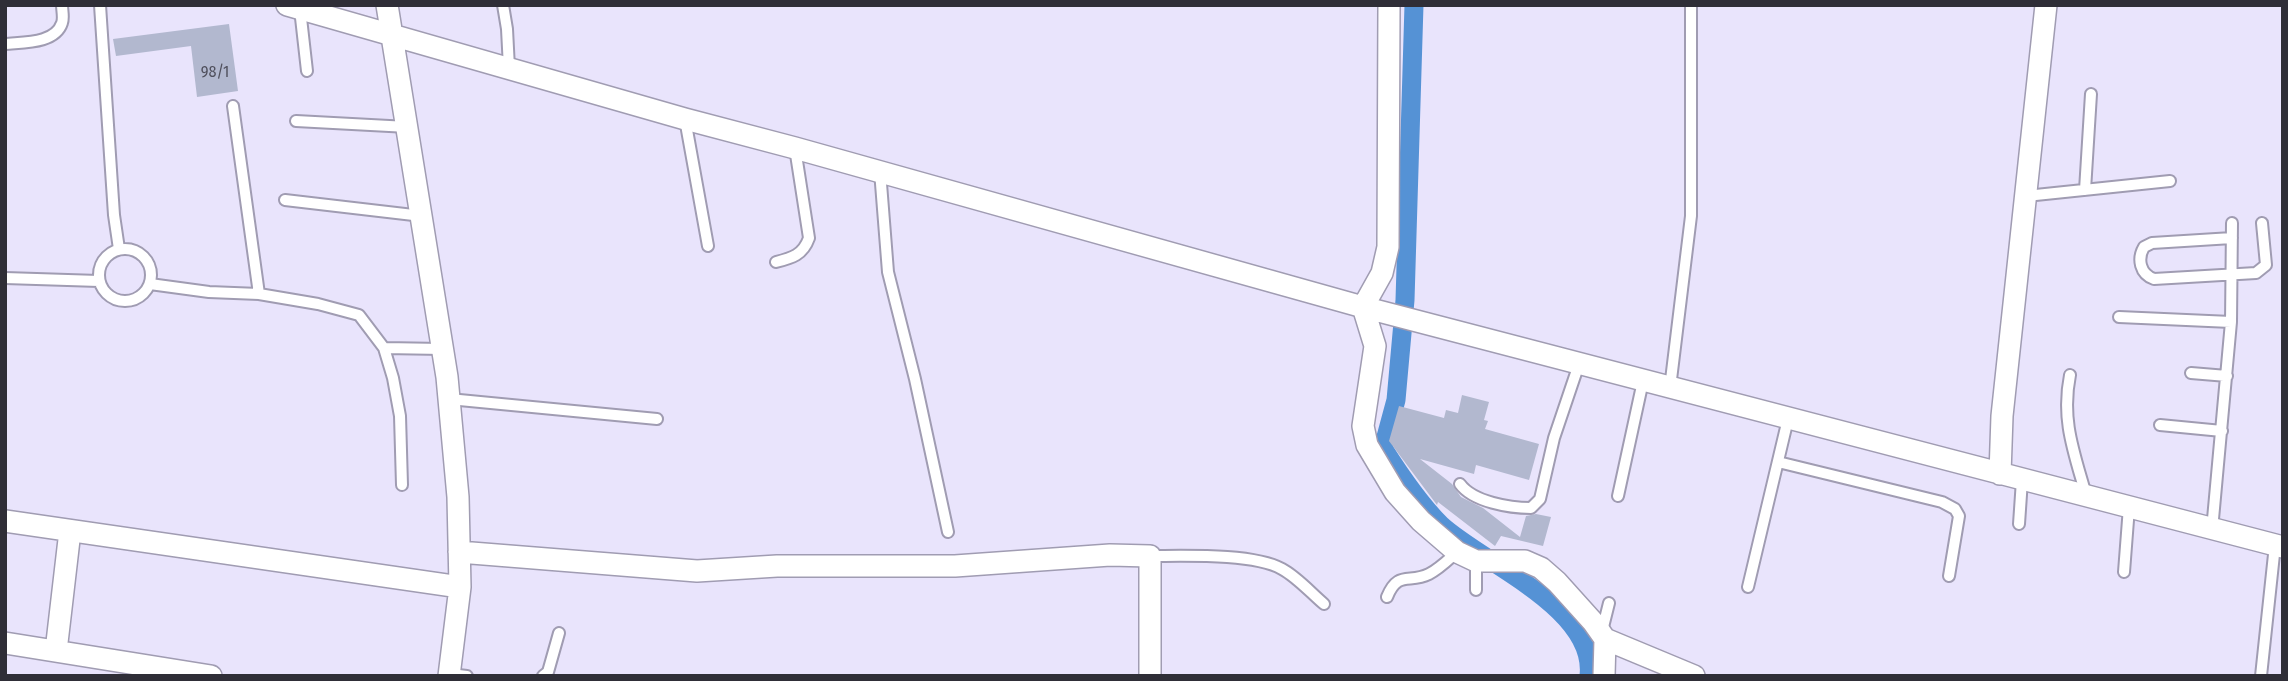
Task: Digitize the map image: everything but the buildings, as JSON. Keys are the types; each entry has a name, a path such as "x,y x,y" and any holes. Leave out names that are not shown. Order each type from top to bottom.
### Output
{"street":[{"path":"387,5 449,399 460,552 455,675"},
{"path":"1389,5 1388,247 1372,310 1375,346 1363,426 1367,445 1395,492 1421,521 1484,559 1525,561 1541,568 1575,602 1603,636 1694,676"},
{"path":"2000,474 2002,416 2046,5"},
{"path":"293,7 1372,310 2279,546"},
{"path":"5,522 460,587"},
{"path":"56,652 70,531"},
{"path":"460,552 697,571 777,566 955,566 1110,555 1150,555 1150,676"},
{"path":"1603,636 1604,676"},
{"path":"5,643 211,676"}],"lane":[{"path":"5,44 41,40 54,34 63,22 62,5"},
{"path":"100,5 114,215 119,248"},
{"path":"503,5 509,68"},
{"path":"1670,388 1691,216 1691,5"},
{"path":"293,7 307,71"},
{"path":"2085,190 2091,94"},
{"path":"233,106 259,294"},
{"path":"685,119 708,246"},
{"path":"296,121 408,127"},
{"path":"776,262 795,257 805,249 809,238 795,148"},
{"path":"880,172 888,272 915,379 948,532"},
{"path":"2026,196 2171,181"},
{"path":"285,200 422,216"},
{"path":"2212,530 2231,322 2232,223"},
{"path":"2232,238 2152,243 2144,247 2140,255 2142,270 2146,276 2154,279 2256,274 2266,265 2262,223"},
{"path":"119,248 131,248 141,253 149,262 152,273 150,285 138,298 125,301 107,295 99,281 101,262 119,248"},
{"path":"5,278 99,281"},
{"path":"150,285 209,292 259,294 317,303 359,315 384,348 393,378 401,416 402,485"},
{"path":"2119,317 2231,322"},
{"path":"384,348 443,349"},
{"path":"1460,484 1469,493 1484,499 1516,508 1531,508 1539,499 1554,438 1579,364"},
{"path":"2191,373 2227,376"},
{"path":"2070,375 2065,410 2067,428 2086,495"},
{"path":"1618,496 1643,381"},
{"path":"449,399 657,419"},
{"path":"1748,587 1788,419"},
{"path":"2160,425 2222,430"},
{"path":"1778,462 1942,502 1955,509 1959,516 1949,576"},
{"path":"2019,524 2022,480"},
{"path":"2124,572 2129,507"},
{"path":"2261,676 2279,546"},
{"path":"1150,555 1270,563 1284,570 1324,604"},
{"path":"1387,597 1392,585 1400,579 1422,577 1484,559 1476,590"},
{"path":"1603,636 1609,603"},
{"path":"543,676 548,672 559,633"}],"waterway":[{"path":"1414,5 1405,300 1396,400 1383,448 1410,488 1441,525 1533,589 1556,608 1575,629 1587,652 1589,676"}]}
